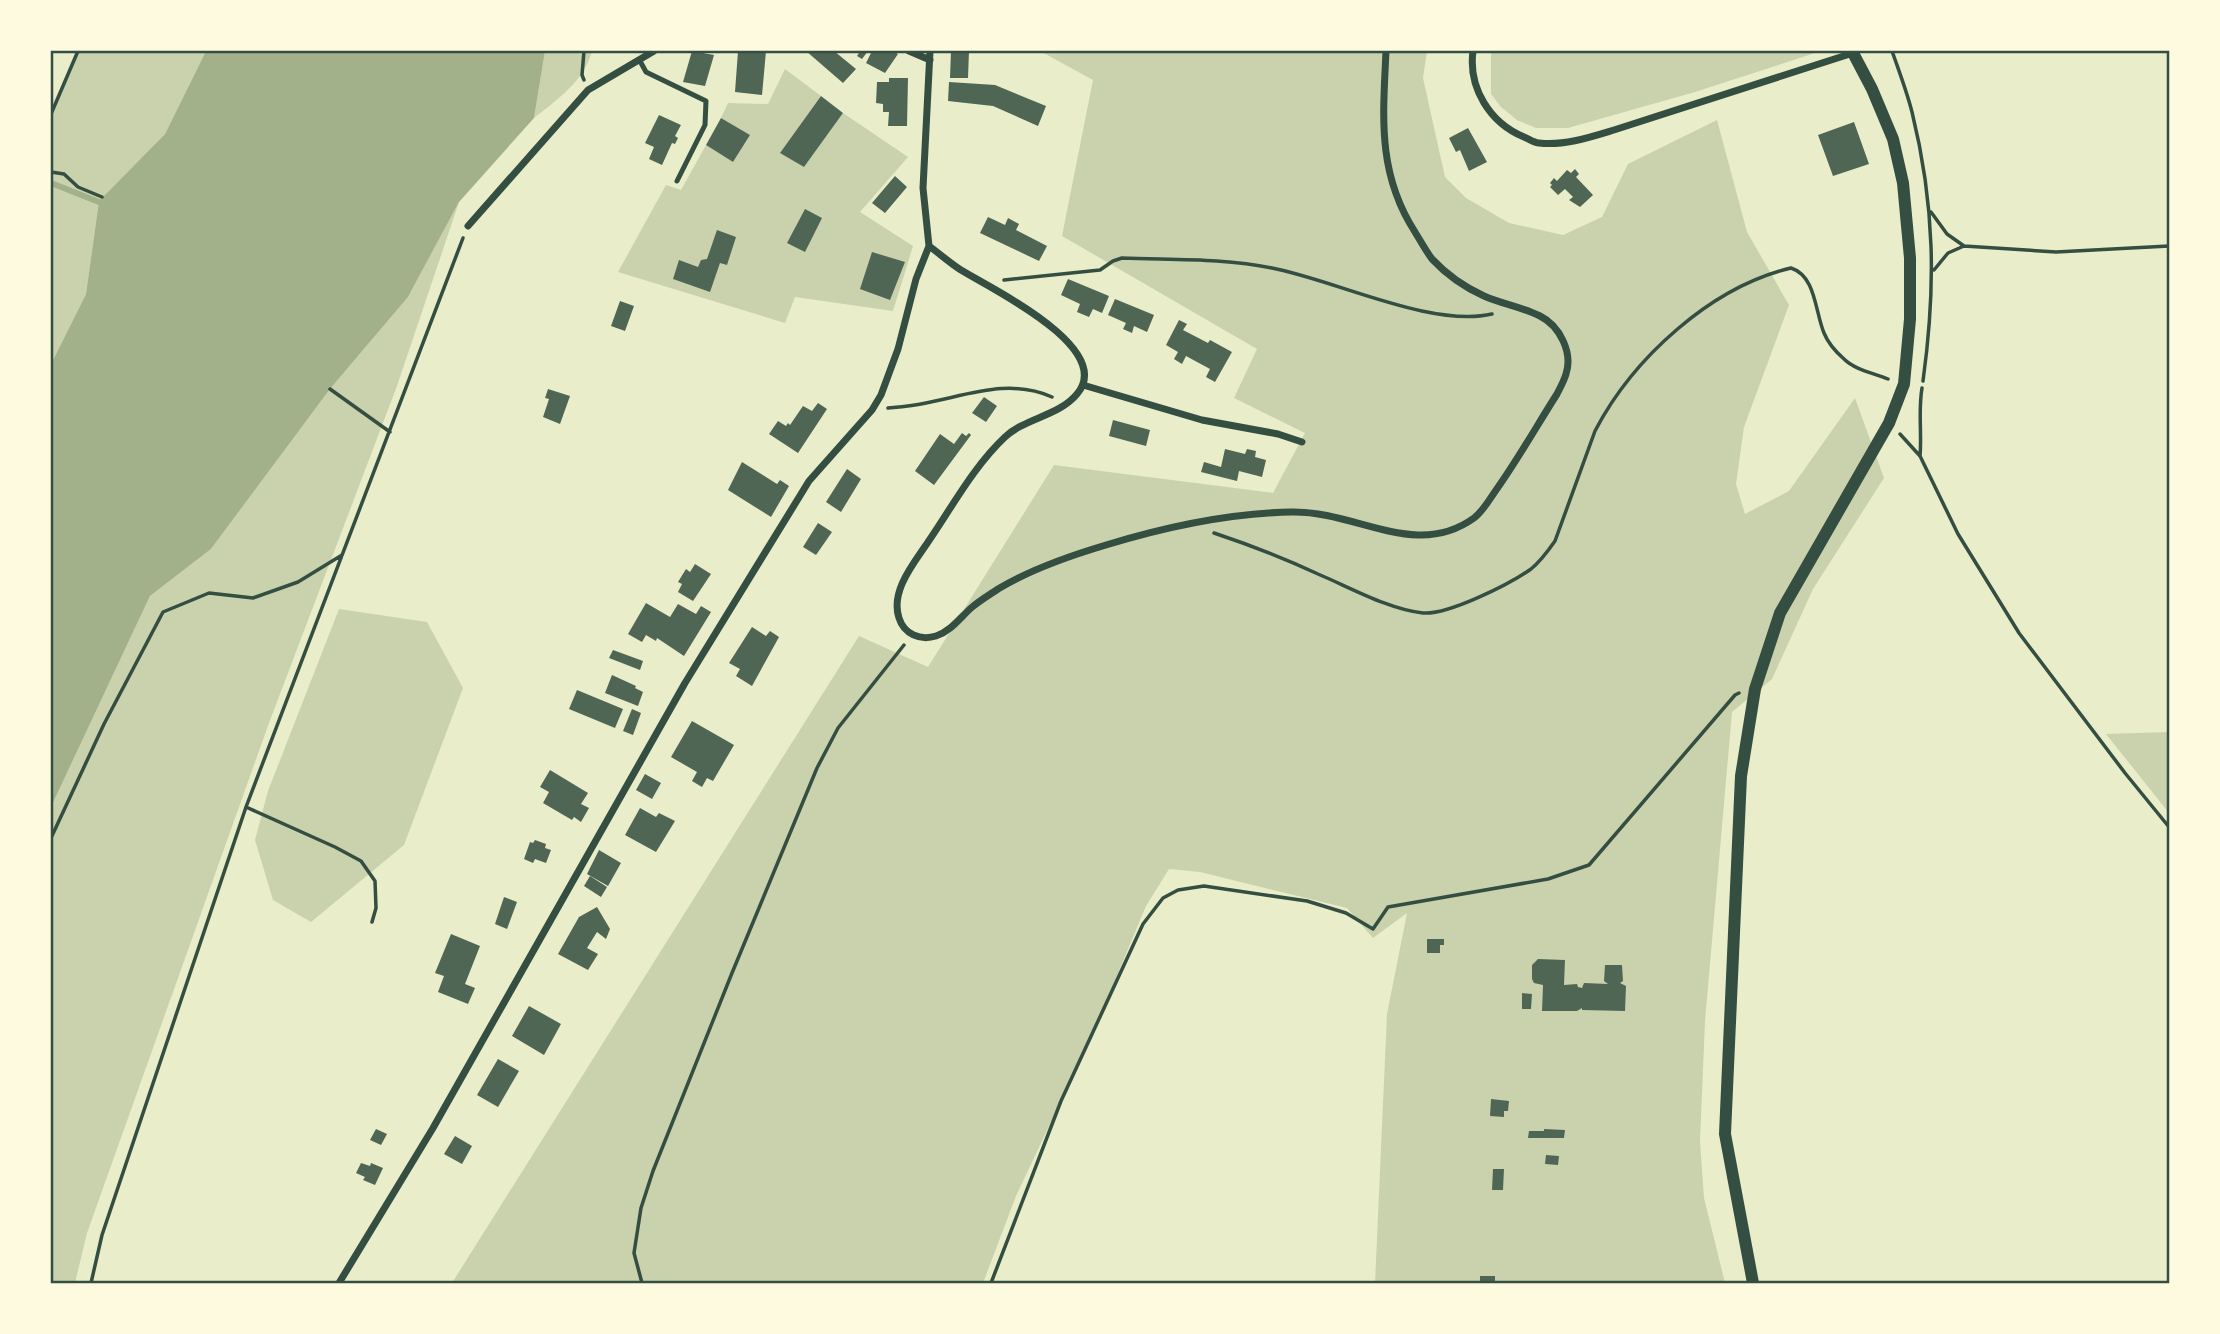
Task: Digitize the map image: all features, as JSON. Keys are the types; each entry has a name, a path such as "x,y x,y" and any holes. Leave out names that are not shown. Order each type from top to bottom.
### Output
{"street":[{"path":"468,226 587,90 654,51"},
{"path":"909,51 930,60"},
{"path":"339,1283 433,1128 685,683 809,481 872,410 888,380 916,279 929,246 923,188 930,51"},
{"path":"929,246 1068,341 1079,355 1084,370 1083,385 1076,396 1006,435 987,457 906,574 898,597 898,616 912,635 924,638 937,636 990,594 1033,571 1107,545 1189,525 1295,512 1334,516 1410,536 1428,537 1448,533 1478,516 1503,481 1557,394 1567,372 1567,352 1554,327 1542,317 1486,297 1458,282 1432,258 1406,218 1391,184 1385,157 1382,125 1386,51"},
{"path":"1473,51 1475,85 1487,109 1508,130 1538,143 1577,141 1852,52 1872,89 1893,139 1903,183 1910,258 1910,319 1903,384 1889,422 1780,613 1755,689 1741,776 1725,1134 1753,1283"},
{"path":"1083,385 1202,420 1278,434 1302,442"}],"lane":[{"path":"640,61 646,72 706,101 705,125 677,181"}],"path":[{"path":"51,114 78,51"},
{"path":"584,51 582,75 587,90"},
{"path":"51,172 64,174 78,187 102,197"},
{"path":"1930,211 1948,234 1964,246"},
{"path":"91,1283 102,1235 246,807 468,226"},
{"path":"1932,272 1948,253 1964,246 2056,252 2169,246"},
{"path":"989,285 1008,279 1100,270 1113,261 1134,258 1234,263 1273,268 1423,311 1477,318 1520,308"},
{"path":"1189,525 1286,559 1398,607 1423,613 1441,611 1488,593 1530,570 1545,556 1555,541 1603,415 1659,346 1712,302 1773,273 1791,268 1804,275 1815,299 1824,333 1845,360 1903,384"},
{"path":"330,389 390,432"},
{"path":"872,410 923,404 988,389 1026,389 1043,393 1064,405"},
{"path":"1889,422 1920,456 1958,534 2019,633 2169,827"},
{"path":"51,838 104,724 163,612 209,593 253,598 298,582 344,554"},
{"path":"642,1283 634,1253 636,1230 653,1171 811,781 838,728 912,635"},
{"path":"991,1283 1061,1101 1143,923 1163,898 1178,890 1204,886 1307,901 1346,914 1373,929 1388,907 1548,879 1589,865 1735,695 1755,689"},
{"path":"246,807 361,861 375,881 376,908 372,922"}],"shaded area":[{"path":"78,51 206,51 165,134 99,201 86,294 51,364 51,114"},
{"path":"206,51 545,51 534,118 459,202 408,297 330,389 211,549 150,596 51,807 51,364 86,294 99,201 165,134"},
{"path":"545,51 592,51 576,81 534,118"},
{"path":"1040,51 1427,51 1423,78 1445,177 1466,198 1509,223 1563,235 1602,217 1628,164 1717,120 1747,232 1789,305 1744,427 1736,484 1745,514 1789,491 1855,398 1884,478 1813,589 1772,679 1732,712 1705,1021 1700,1141 1704,1198 1725,1283 1375,1283 1387,1014 1407,913 1373,938 1347,908 1200,872 1169,869 1146,906 1093,1033 1016,1196 983,1283 452,1283 859,636 928,667 1054,465 1273,493 1305,433 1234,398 1257,349 1062,236 1093,80"},
{"path":"1491,51 1815,51 1695,92 1568,128 1536,128 1517,120 1501,107 1491,94"},
{"path":"785,69 821,96 781,153 804,167 843,113 908,157 860,212 913,246 893,311 795,297 785,323 618,272 666,185 681,190 706,145 733,162 750,135 721,118 728,103 768,104"},
{"path":"459,202 397,386 269,723 87,1233 75,1283 51,1283 51,807 150,596 211,549 330,389 408,297"},
{"path":"339,609 427,622 463,688 404,845 311,922 273,900 255,840 268,791"},
{"path":"2169,732 2169,813 2106,734"}],"building":[{"path":"692,51 714,55 705,86 683,82"},
{"path":"738,51 766,51 762,95 735,92"},
{"path":"806,51 834,51 856,69 843,83"},
{"path":"856,51 868,51 862,59 857,56 859,53"},
{"path":"872,51 893,51 898,54 885,73 866,63"},
{"path":"951,51 969,51 968,78 950,78"},
{"path":"889,78 908,78 907,126 888,126 889,112 883,112 883,104 876,103 877,82 889,82"},
{"path":"949,82 995,85 1046,106 1038,126 993,106 948,101"},
{"path":"821,96 843,113 804,167 780,153"},
{"path":"659,115 681,125 675,136 678,138 675,144 672,143 662,165 649,159 654,147 645,143"},
{"path":"721,118 750,135 733,162 706,145"},
{"path":"1854,122 1869,164 1833,176 1818,135"},
{"path":"1468,128 1487,162 1469,171 1460,150 1456,152 1449,138"},
{"path":"1575,169 1579,174 1576,177 1593,195 1580,207 1569,200 1573,197 1565,189 1558,195 1550,187 1554,178 1557,181 1567,170 1571,173"},
{"path":"895,176 907,187 885,213 872,203"},
{"path":"805,209 822,218 805,252 787,243"},
{"path":"988,217 1005,225 1008,218 1019,224 1016,230 1047,246 1039,261 980,233"},
{"path":"717,230 736,237 727,265 720,263 710,292 673,279 679,260 698,267 701,260 707,259"},
{"path":"872,252 905,262 890,300 860,289"},
{"path":"1068,279 1109,296 1102,313 1093,309 1089,317 1077,312 1080,304 1061,295"},
{"path":"1115,299 1154,315 1147,332 1134,326 1132,333 1123,329 1126,323 1108,315"},
{"path":"620,301 634,306 625,331 611,326"},
{"path":"1179,320 1187,324 1183,330 1232,352 1215,382 1206,377 1210,369 1186,356 1182,364 1174,359 1178,352 1166,345"},
{"path":"548,389 570,396 560,424 543,417 549,399 545,398"},
{"path":"984,397 997,406 986,422 972,413"},
{"path":"818,403 827,409 798,453 769,434 778,421 786,426 788,423 790,425 803,406 812,411"},
{"path":"1113,420 1150,430 1146,446 1109,436"},
{"path":"962,433 971,435 934,485 915,471 940,434 954,444"},
{"path":"1225,449 1245,454 1247,449 1256,451 1255,457 1266,460 1262,477 1239,471 1237,481 1201,472 1204,462 1221,467"},
{"path":"742,462 777,484 780,480 789,486 771,517 728,490"},
{"path":"847,469 861,479 841,512 826,502"},
{"path":"818,523 832,532 816,555 803,547"},
{"path":"695,564 711,574 693,601 678,592 682,584 678,582 686,569 690,572"},
{"path":"646,603 670,617 678,604 696,614 701,606 711,612 684,656 657,638 656,641 646,635 642,642 628,634"},
{"path":"752,627 766,636 770,631 779,637 752,686 736,676 740,669 729,663"},
{"path":"613,650 643,661 640,670 609,658"},
{"path":"612,675 643,692 638,706 605,693"},
{"path":"577,690 623,709 615,728 569,709"},
{"path":"632,709 641,713 633,735 623,731"},
{"path":"692,721 734,745 713,781 707,778 702,787 692,781 697,772 671,757"},
{"path":"550,770 588,793 581,804 589,808 581,822 574,817 572,820 543,803 549,792 540,787"},
{"path":"645,774 661,783 652,799 636,790"},
{"path":"640,808 656,817 659,813 675,821 656,852 625,835"},
{"path":"535,840 546,844 545,848 551,850 546,863 535,859 533,863 524,859 530,842"},
{"path":"599,850 621,863 608,886 587,874"},
{"path":"590,876 607,887 601,897 584,886"},
{"path":"504,897 517,902 507,929 495,924"},
{"path":"597,907 610,929 606,939 597,932 587,948 598,954 588,970 558,954 579,917"},
{"path":"451,934 480,946 465,984 475,988 468,1004 438,992 444,976 435,973"},
{"path":"1427,939 1444,939 1444,945 1440,945 1440,953 1427,953"},
{"path":"1538,959 1565,960 1564,985 1577,984 1582,988 1584,983 1608,984 1604,981 1605,965 1622,965 1623,981 1620,983 1626,986 1625,1011 1582,1008 1577,1011 1542,1011 1543,985 1534,983 1532,979 1532,965"},
{"path":"1522,993 1532,994 1531,1009 1522,1009"},
{"path":"529,1006 561,1024 544,1055 512,1036"},
{"path":"498,1059 519,1071 498,1107 477,1095"},
{"path":"1491,1099 1509,1101 1504,1117 1490,1116"},
{"path":"376,1129 387,1134 381,1145 370,1140"},
{"path":"1565,1130 1564,1138 1528,1138 1529,1131"},
{"path":"455,1136 472,1146 462,1164 444,1154"},
{"path":"1546,1155 1559,1156 1558,1165 1545,1164"},
{"path":"361,1163 370,1166 371,1163 383,1168 375,1185 363,1180 365,1177 356,1173"},
{"path":"1493,1169 1504,1169 1503,1190 1492,1190"},
{"path":"1480,1276 1495,1276 1495,1283 1480,1283"}],"waterway":[{"path":"51,183 104,204"}]}
